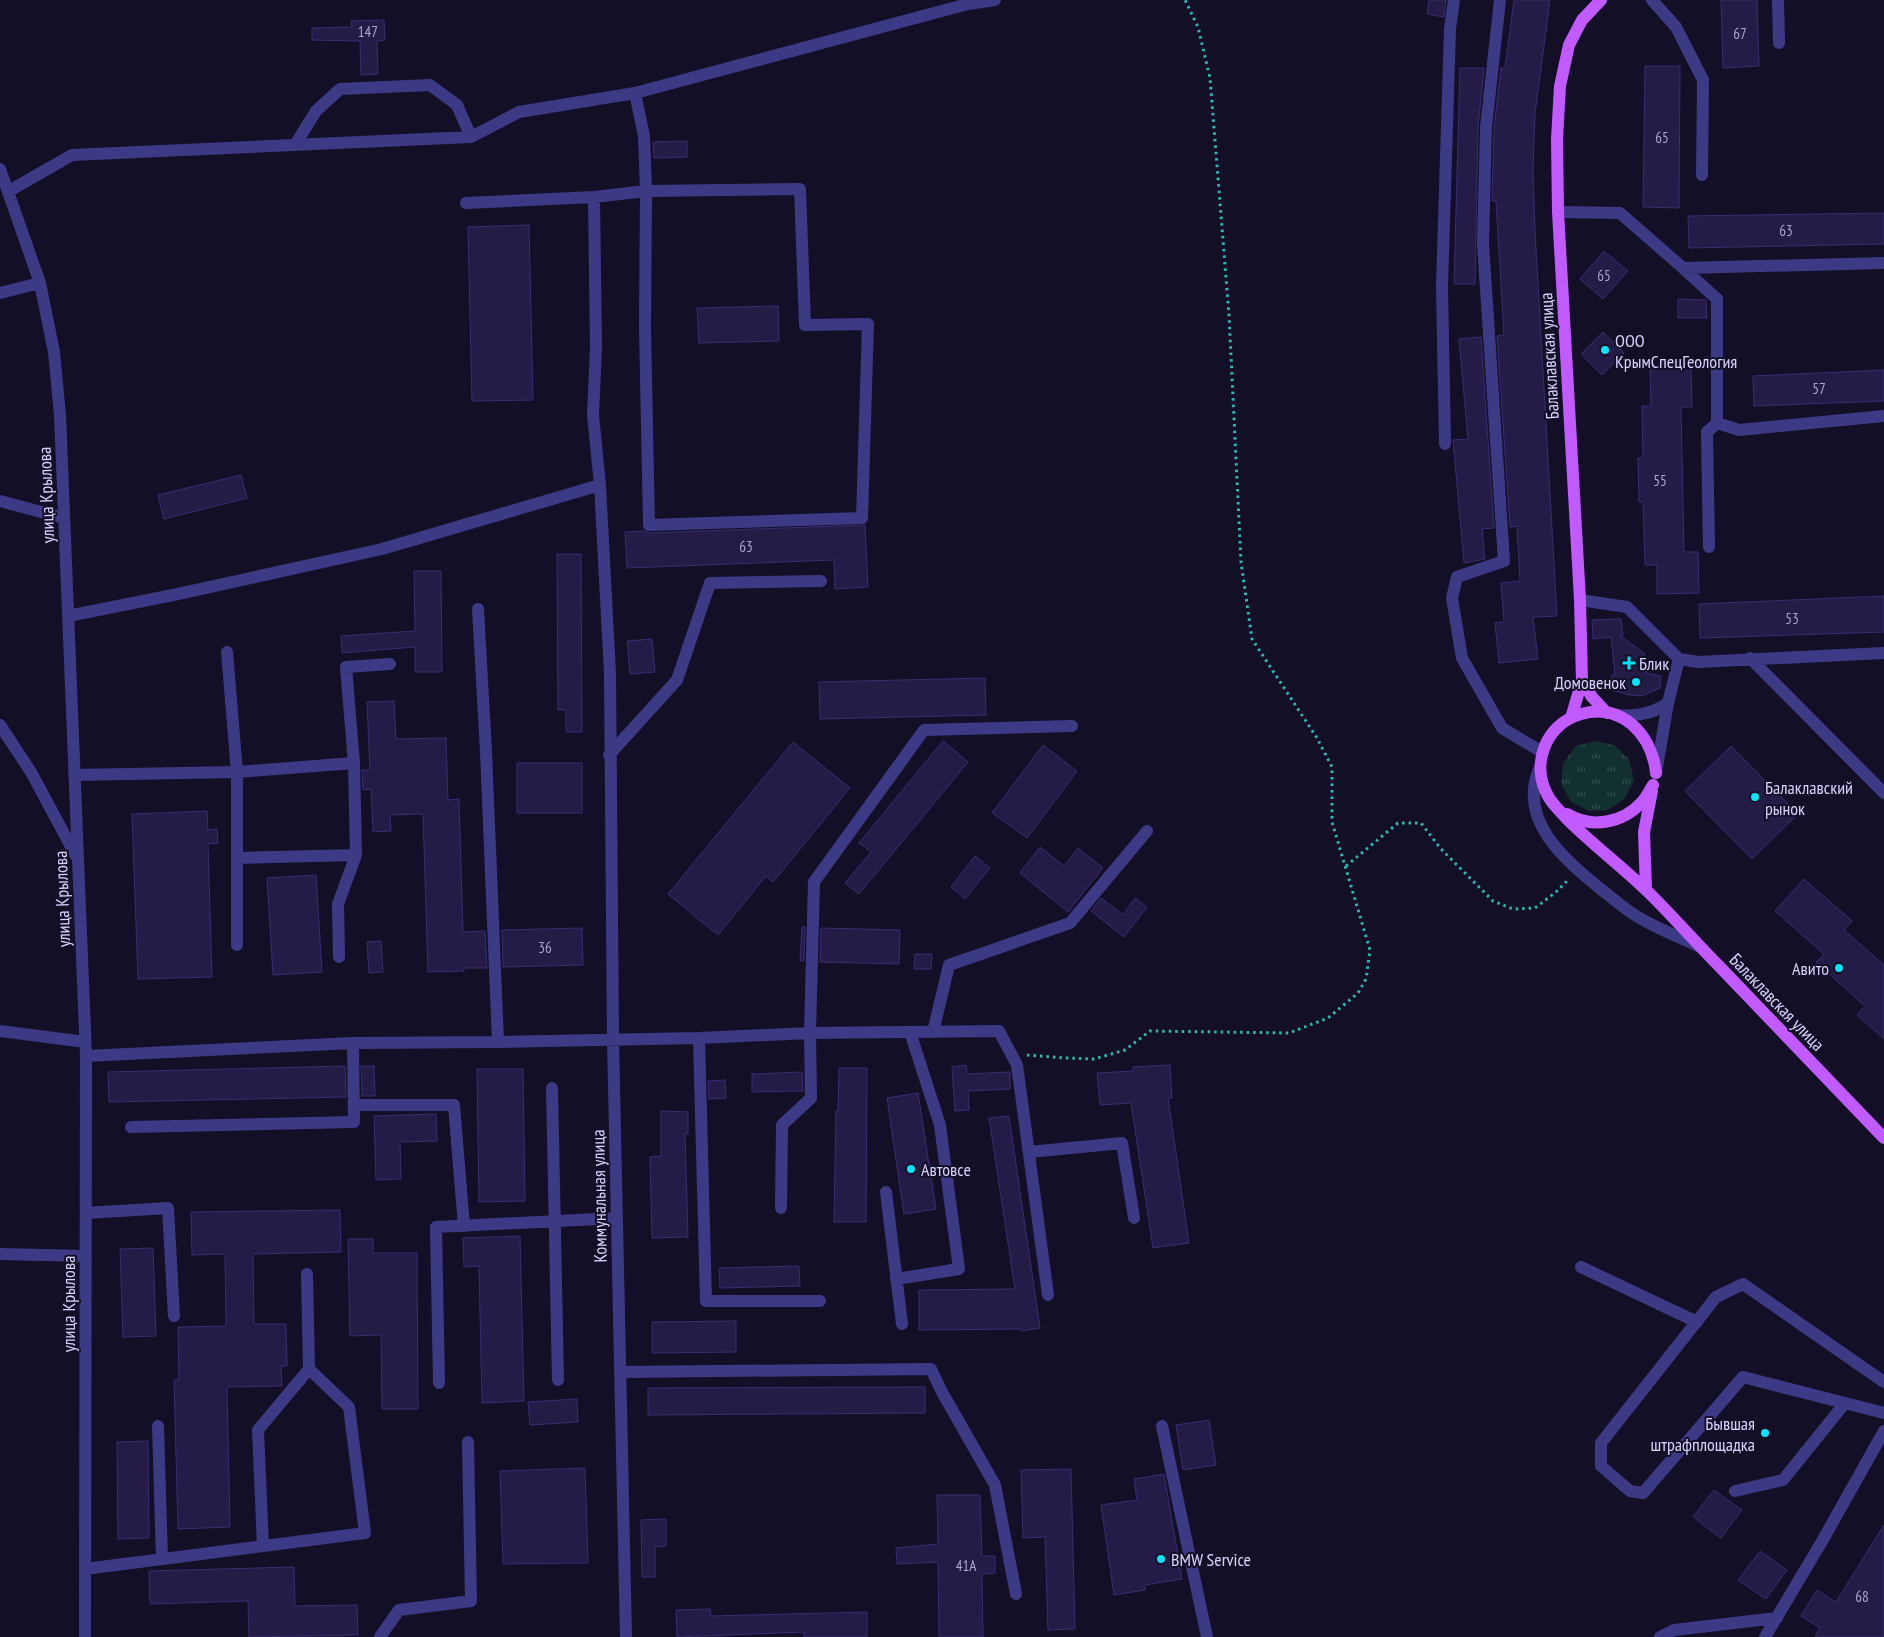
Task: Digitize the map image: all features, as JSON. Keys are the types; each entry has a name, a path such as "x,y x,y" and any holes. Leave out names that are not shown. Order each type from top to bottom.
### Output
{"main road":[{"name":"Балаклавская улица","path":"1571,718 1582,681 1580,600 1558,212 1556,139 1560,86 1568,45 1582,20 1597,2"},
{"path":"1582,681 1592,697 1611,714 1627,720 1645,738 1651,748 1654,779 1644,832 1646,890"},
{"name":"Балаклавская улица","path":"1611,714 1593,712 1582,714 1571,718 1553,732 1542,752 1540,767 1542,782 1548,797 1598,848 1646,890 1884,1138"},
{"path":"1558,809 1574,819 1593,823 1612,821 1629,814 1643,801 1654,779"}],"street":[{"path":"9,191 72,155 471,137 519,112 634,93 950,9 995,0"},
{"path":"1444,444 1442,286 1450,29 1454,0"},
{"path":"1500,0 1486,127 1484,244 1504,561 1457,577 1452,598 1462,658 1502,728 1542,752"},
{"path":"1652,0 1676,27 1703,80 1702,175"},
{"path":"1778,0 1779,43"},
{"path":"295,145 316,111 340,88 430,84 457,105 471,137"},
{"path":"466,203 594,197 646,191 800,189 805,325 868,324 862,518 649,525 645,328 646,191 644,136 634,93"},
{"name":"улица Крылова","path":"0,169 40,283 55,361 60,415 86,1056 86,1637"},
{"name":"Коммунальная улица","path":"594,197 596,348 593,416 600,485 610,672 609,755 613,1040 626,1637"},
{"path":"1558,212 1620,213 1717,299 1717,422 1707,432 1709,548"},
{"path":"1683,268 1884,262"},
{"path":"0,293 40,283"},
{"path":"1717,422 1739,430 1884,416"},
{"path":"68,616 382,549 600,485"},
{"path":"0,501 64,518"},
{"path":"609,755 678,678 710,583 822,581"},
{"path":"1580,600 1627,607 1679,659 1698,662 1884,653"},
{"path":"478,609 498,1042"},
{"path":"227,652 237,772 237,945"},
{"path":"1750,658 1884,793"},
{"path":"1654,779 1668,703 1679,659"},
{"path":"339,957 338,904 356,856 354,762 346,667 390,664"},
{"path":"1611,714 1643,715 1656,712 1668,703"},
{"path":"781,1208 782,1125 810,1098 814,882 924,730 1072,726"},
{"path":"2,730 31,772 78,860"},
{"path":"74,775 237,772 354,762"},
{"path":"1540,767 1534,780 1536,813 1543,830 1556,848 1576,870 1623,908 1645,921 1700,947"},
{"path":"933,1032 949,965 1070,923 1147,831"},
{"path":"237,858 356,856"},
{"path":"0,1031 85,1042"},
{"path":"86,1056 353,1043 613,1040 810,1033 999,1031 1017,1064 1048,1295"},
{"path":"896,1279 959,1269 940,1125 910,1032"},
{"path":"699,1038 706,1301 820,1301"},
{"path":"131,1127 354,1122 353,1043"},
{"path":"552,1088 558,1380"},
{"path":"354,1105 454,1105 464,1226"},
{"path":"1029,1152 1122,1143 1134,1218"},
{"path":"886,1192 902,1324"},
{"path":"86,1212 168,1208 174,1316"},
{"path":"440,1383 436,1227 617,1218"},
{"path":"0,1254 86,1256"},
{"path":"1581,1267 1696,1322"},
{"path":"264,1546 258,1430 309,1369 307,1274"},
{"path":"1884,1382 1743,1284 1716,1297 1696,1322 1602,1443 1601,1466 1630,1491 1644,1493 1743,1376 1884,1413"},
{"path":"85,1569 365,1533 349,1407 309,1369"},
{"path":"620,1372 931,1369 995,1485 1016,1594"},
{"path":"1735,1491 1783,1480 1844,1403"},
{"path":"158,1426 162,1559"},
{"path":"1162,1426 1207,1637"},
{"path":"1765,1637 1822,1543 1884,1431"},
{"path":"380,1637 399,1610 471,1602 468,1442"},
{"path":"1660,1637 1674,1630 1777,1618"}],"path":[{"path":"1011,1053 1066,1058 1094,1058 1126,1050 1150,1031 1289,1032 1328,1018 1358,993 1366,979 1370,950 1332,822 1332,767 1317,738 1252,639 1241,562 1229,315 1210,78 1198,28 1185,0"},
{"path":"1345,866 1398,823 1421,823 1440,849 1493,901 1512,909 1535,908 1556,892 1576,870"}],"green space":[{"path":"1595,741 1614,745 1629,759 1634,780 1625,798 1608,810 1589,811 1571,802 1561,784 1563,763 1576,746"}],"building":[{"path":"1429,0 1446,0 1444,17 1427,14"},
{"path":"1514,0 1550,0 1535,114 1533,168 1557,616 1533,617 1538,659 1499,663 1495,623 1504,622 1501,583 1520,581 1517,526 1510,527 1497,336 1504,335 1496,201 1492,201 1494,128 1501,68 1505,68"},
{"path":"1721,0 1757,0 1759,66 1723,68"},
{"path":"384,20 385,40 377,41 378,74 361,75 360,41 312,40 312,28 352,27 351,21"},
{"path":"1645,66 1680,66 1679,208 1643,207"},
{"path":"1460,68 1484,68 1478,127 1475,284 1454,284"},
{"path":"687,141 687,157 654,158 653,142"},
{"path":"1884,213 1884,244 1689,248 1688,216"},
{"path":"529,225 533,400 472,401 468,227"},
{"path":"1604,251 1628,271 1603,299 1580,279"},
{"path":"1678,299 1706,300 1707,318 1678,318"},
{"path":"778,306 779,341 699,343 697,308"},
{"path":"1603,332 1624,353 1602,375 1581,354"},
{"path":"1481,337 1494,528 1482,529 1485,559 1464,563 1453,440 1468,439 1459,339"},
{"path":"1691,367 1692,407 1681,407 1684,552 1698,552 1699,593 1657,594 1657,565 1645,565 1643,502 1639,502 1638,458 1643,458 1642,406 1651,406 1650,369"},
{"path":"1884,370 1884,401 1754,406 1753,376"},
{"path":"241,475 247,498 164,519 158,495"},
{"path":"865,525 868,587 835,589 834,560 627,568 625,532 644,531 649,533"},
{"path":"557,554 581,554 582,732 566,732 566,710 558,710"},
{"path":"414,571 441,571 442,672 415,672 415,647 342,653 341,636 415,631"},
{"path":"1884,596 1884,632 1700,638 1699,604"},
{"path":"1621,619 1623,636 1620,636 1644,653 1646,673 1661,676 1660,688 1642,696 1611,690 1612,675 1615,675 1611,637 1593,639 1592,620"},
{"path":"652,639 655,672 630,674 627,641"},
{"path":"985,678 986,715 820,719 819,682"},
{"path":"394,701 396,739 446,738 448,800 459,799 463,932 485,931 487,968 464,968 464,971 428,972 423,814 390,815 391,831 373,832 371,789 363,790 362,770 370,770 367,702"},
{"path":"943,741 968,762 859,894 845,883 871,852 859,843"},
{"path":"793,742 850,788 773,882 766,876 718,935 668,894"},
{"path":"1043,745 1077,771 1027,838 992,813"},
{"name":"Балаклавский рынок","path":"1731,746 1798,814 1752,859 1685,791"},
{"path":"517,763 582,763 582,813 517,813"},
{"path":"207,811 208,830 217,829 218,843 208,844 212,977 138,979 132,814"},
{"path":"1040,847 1064,866 1078,848 1103,868 1068,912 1020,873"},
{"path":"975,856 990,868 965,899 951,887"},
{"path":"316,875 322,972 273,975 267,878"},
{"path":"1804,879 1852,921 1844,930 1884,965 1884,1039 1857,1015 1865,1006 1816,962 1824,954 1775,911"},
{"path":"1101,898 1123,915 1135,898 1147,907 1124,937 1091,911"},
{"path":"802,927 805,927 804,961 800,961"},
{"path":"582,928 583,965 503,967 502,930"},
{"path":"821,928 900,930 899,964 820,962"},
{"path":"381,941 383,972 369,973 367,942"},
{"path":"915,954 932,954 931,969 914,969"},
{"path":"966,1065 967,1074 1010,1072 1010,1089 968,1091 969,1110 955,1111 952,1067"},
{"path":"1170,1065 1172,1098 1168,1098 1189,1243 1153,1248 1131,1103 1100,1105 1097,1073 1133,1071 1133,1067"},
{"path":"345,1066 346,1097 109,1102 108,1072"},
{"path":"361,1066 374,1066 375,1096 362,1096"},
{"path":"839,1068 867,1068 866,1222 834,1222 836,1111 838,1111"},
{"path":"477,1069 523,1069 525,1201 479,1202"},
{"path":"802,1072 803,1091 752,1092 752,1074"},
{"path":"725,1080 726,1098 709,1099 708,1081"},
{"path":"918,1093 936,1209 904,1214 887,1098"},
{"path":"661,1111 688,1112 688,1134 685,1134 688,1237 652,1238 650,1157 661,1156"},
{"path":"436,1114 437,1141 400,1142 401,1179 376,1180 374,1116"},
{"path":"1009,1116 1040,1328 1021,1331 1021,1329 919,1330 919,1290 1015,1289 989,1118"},
{"path":"340,1210 341,1252 253,1254 254,1324 286,1324 287,1366 281,1366 282,1386 227,1387 230,1527 178,1529 174,1380 179,1380 178,1327 226,1326 225,1254 192,1255 191,1212"},
{"path":"520,1236 524,1401 482,1403 479,1266 464,1267 463,1238"},
{"path":"348,1239 373,1239 373,1253 417,1253 418,1409 382,1409 381,1335 350,1336"},
{"path":"153,1248 156,1336 123,1337 120,1249"},
{"path":"799,1266 800,1286 720,1288 719,1268"},
{"path":"736,1321 736,1352 652,1353 652,1322"},
{"path":"925,1387 925,1413 648,1415 648,1388"},
{"path":"577,1399 578,1422 530,1425 528,1402"},
{"path":"1209,1420 1216,1465 1183,1470 1176,1425"},
{"path":"148,1441 149,1538 118,1539 117,1442"},
{"path":"585,1468 588,1563 503,1564 500,1471"},
{"path":"1071,1469 1075,1629 1048,1630 1045,1537 1023,1538 1021,1470"},
{"path":"1164,1474 1182,1579 1145,1585 1145,1590 1114,1595 1101,1505 1137,1500 1134,1479"},
{"path":"1714,1490 1742,1510 1721,1538 1693,1517"},
{"path":"937,1495 980,1495 982,1556 995,1556 995,1573 982,1574 983,1637 939,1637 938,1562 897,1564 896,1548 938,1544"},
{"path":"666,1519 666,1546 655,1547 655,1577 642,1577 641,1520"},
{"path":"1884,1525 1884,1637 1815,1637 1820,1628 1801,1616 1817,1590 1836,1602"},
{"path":"1760,1551 1787,1570 1766,1599 1738,1580"},
{"path":"294,1567 295,1606 357,1605 358,1635 249,1637 248,1601 150,1604 149,1571"},
{"path":"710,1609 711,1616 867,1612 867,1637 804,1637 804,1632 677,1637 676,1610"}],"place":[{"name":"ООО КрымСпецГеология","path":"1605,350"},
{"name":"Блик","path":"1629,663"},
{"name":"Домовенок","path":"1636,682"},
{"name":"Балаклавский рынок","path":"1755,797"},
{"name":"Авито","path":"1839,968"},
{"name":"Автовсе","path":"911,1169"},
{"name":"Бывшая штрафплощадка","path":"1765,1433"},
{"name":"BMW Service","path":"1161,1559"}]}
